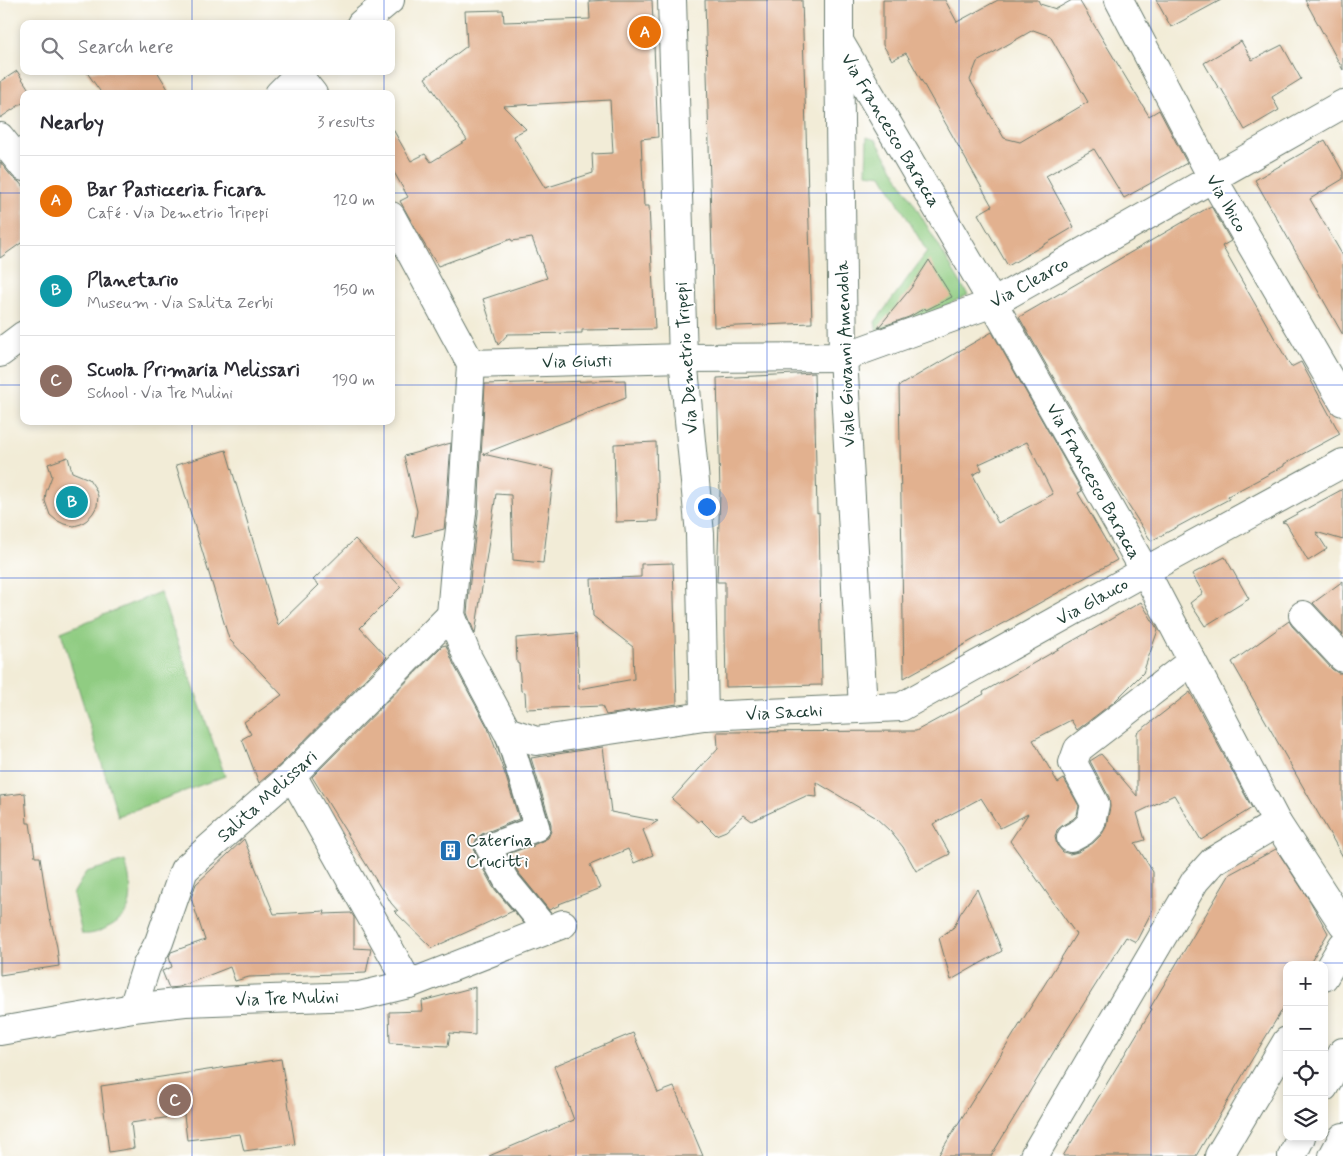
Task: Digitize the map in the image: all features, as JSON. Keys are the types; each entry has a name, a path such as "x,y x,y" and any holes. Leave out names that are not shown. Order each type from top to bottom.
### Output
{"street":[{"path":"366,20 390,0"},
{"name":"Via Demetrio Tripepi","path":"672,0 683,358 700,534 704,716"},
{"name":"Viale Giovanni Amendola","path":"840,0 843,357 863,708"},
{"name":"Via Ibico","path":"1119,0 1213,179 1343,402"},
{"name":"Via Francesco Baracca","path":"839,41 993,303 1145,571 1277,823 1343,924"},
{"name":"Via Clearco","path":"683,358 843,357 993,303 1343,104"},
{"path":"0,137 20,162"},
{"path":"395,223 471,364 462,513 451,615 468,658 507,731 537,828 488,847 506,880 555,927"},
{"path":"0,353 20,338"},
{"name":"Via Giusti","path":"471,364 683,358"},
{"name":"Via Glauco","path":"863,708 902,707 1343,463"},
{"name":"Salita Melissari","path":"133,1008 146,967 159,942 184,870 292,775 451,615"},
{"path":"1303,615 1343,658"},
{"path":"1071,838 1082,832 1091,823 1094,804 1073,763 1078,749 1192,661"},
{"name":"Via Sacchi","path":"507,731 536,741 704,716 863,708"},
{"path":"292,775 409,984"},
{"path":"1034,1156 1195,881 1213,861 1277,823"},
{"name":"Via Tre Mulini","path":"0,1031 133,1008 185,1002 359,996 409,984 555,927"},
{"path":"1328,970 1343,945"},
{"path":"1219,1156 1283,1048"},
{"path":"1328,1080 1343,1052"},
{"path":"1333,1156 1343,1137"},
{"path":"1292,1156 1299,1141"}],"green space":[{"path":"867,137 876,140 968,295 878,337 875,322 927,252 882,175 866,173"},
{"path":"160,592 225,776 118,816 61,632"},
{"path":"125,861 131,893 126,912 116,923 102,930 92,934 82,934 73,894 86,872"}],"building":[{"path":"652,0 658,137 641,139 644,206 649,206 655,329 582,330 582,333 508,334 498,345 483,299 547,278 532,238 512,241 511,239 438,266 400,201 408,197 395,174 395,133 411,161 425,154 431,162 467,140 425,78 467,46 465,11 503,10 504,22 590,19 589,1","holes":["610,100 613,153 592,154 593,173 545,188 513,136 526,129 503,106"]},
{"path":"705,0 802,0 812,323 714,327"},
{"path":"883,0 945,0 957,22 998,0 1038,0 1040,4 1056,9 1072,0 1079,0 1149,116 1159,110 1187,163 1124,198 1094,149 1046,176 1074,227 1008,266 978,214 992,206 906,53 892,60 883,45","holes":["1033,30 1050,36 1088,102 1020,142 1004,138 970,80 977,62"]},
{"path":"1156,0 1221,0 1171,27"},
{"path":"1305,0 1343,0 1343,70"},
{"path":"1241,41 1252,60 1282,45 1301,79 1272,97 1279,110 1245,130 1204,63"},
{"path":"17,71 29,90 20,90 20,105 0,118 0,82"},
{"path":"89,75 159,75 169,90 99,90"},
{"path":"1325,140 1343,172 1343,179 1310,199 1343,256 1343,335 1255,180"},
{"path":"0,162 12,177 20,183 20,244 0,258"},
{"path":"1211,206 1231,241 1222,246 1291,367 1301,362 1340,434 1228,496 1229,499 1151,541 1109,475 1019,317"},
{"path":"929,260 952,297 926,310 925,308 909,317 878,328 911,288"},
{"path":"992,332 1082,491 1078,493 1117,560 904,678 899,386","holes":["1027,442 1053,494 998,523 973,475 982,470 979,464"]},
{"path":"814,373 822,685 726,687 725,582 717,582 720,492 717,378"},
{"path":"625,380 626,398 483,454 554,470 543,563 513,560 511,495 496,494 475,634 467,613 478,514 485,384"},
{"path":"656,442 658,521 616,522 614,444"},
{"path":"451,443 444,529 413,537 417,511 404,456"},
{"path":"226,450 278,625 319,585 313,580 355,539 401,587 360,628 387,657 281,764 259,783 242,739 251,734 244,722 282,695 229,639 176,465"},
{"path":"68,457 72,472 89,479 98,496 97,506 93,513 87,520 74,526 64,524 50,515 45,501 52,476 48,464"},
{"path":"1343,489 1343,540 1316,532 1327,549 1308,561 1286,523 1282,522"},
{"path":"1225,557 1249,599 1205,626 1190,603 1203,593 1192,574"},
{"path":"673,563 677,704 606,715 602,706 526,709 525,692 521,691 519,664 517,663 516,638 577,633 579,689 634,679 633,647 593,616 591,579 641,577 641,564"},
{"path":"1343,581 1343,635 1313,603"},
{"path":"1141,602 1158,630 1143,673 1114,702 1077,730 1071,720 1033,740 1058,783 1064,779 1079,806 1077,815 1057,830 1055,837 1057,845 1063,852 1070,854 1078,852 1093,843 1106,827 1110,807 1109,797 1090,761 1101,754 1137,796 1137,733 1190,692 1252,808 1201,840 1174,795 1137,813 1145,840 1135,843 1153,872 1153,909 1136,942 1126,937 991,1156 938,1156 1076,934 1010,841 1028,814 1000,828 981,798 933,824 950,854 916,871 903,847 875,817 816,782 817,797 806,796 752,821 744,815 726,831 716,835 701,820 698,822 672,799 718,748 717,732 916,731 984,694 983,692"},
{"path":"1289,621 1332,669 1338,673 1343,673 1343,857 1232,662"},
{"path":"446,645 454,665 488,728 519,819 482,834 477,838 474,846 475,854 493,887 513,911 432,948 394,911 398,911 382,890 312,777 442,646"},
{"path":"603,747 611,812 658,821 643,830 653,855 634,863 628,849 590,865 600,888 559,904 549,910 518,872 508,854 532,845 533,848 533,845 548,838 551,831 551,824 531,758"},
{"path":"25,793 27,823 30,823 35,857 40,857 59,966 0,975 0,796"},
{"path":"244,839 274,914 325,911 324,914 351,913 354,917 354,948 371,949 366,973 249,977 235,981 230,967 179,987 169,988 162,971 172,967 169,957 171,952 205,940 191,898 196,884"},
{"path":"1276,849 1310,901 1328,933 1311,961 1283,961 1283,1009 1196,1156 1063,1156 1152,1009 1150,1008 1230,874"},
{"path":"977,889 1002,951 951,980 939,938 954,927 960,914"},
{"path":"475,987 475,1035 450,1033 448,1046 390,1043 389,1012 423,1011 422,1001"},
{"path":"633,1033 658,1093 674,1087 703,1156 489,1156 574,1120 554,1066"},
{"path":"281,1059 295,1144 244,1151 240,1134 187,1140 184,1115 131,1123 134,1148 109,1152 101,1086"}],"place":[{"name":"Bar Pasticceria Ficara","path":"645,32"},
{"name":"Planetario","path":"72,502"},
{"name":"Caterina Crucitti","path":"450,850"},
{"name":"Scuola Primaria Melissari","path":"175,1100"}]}
